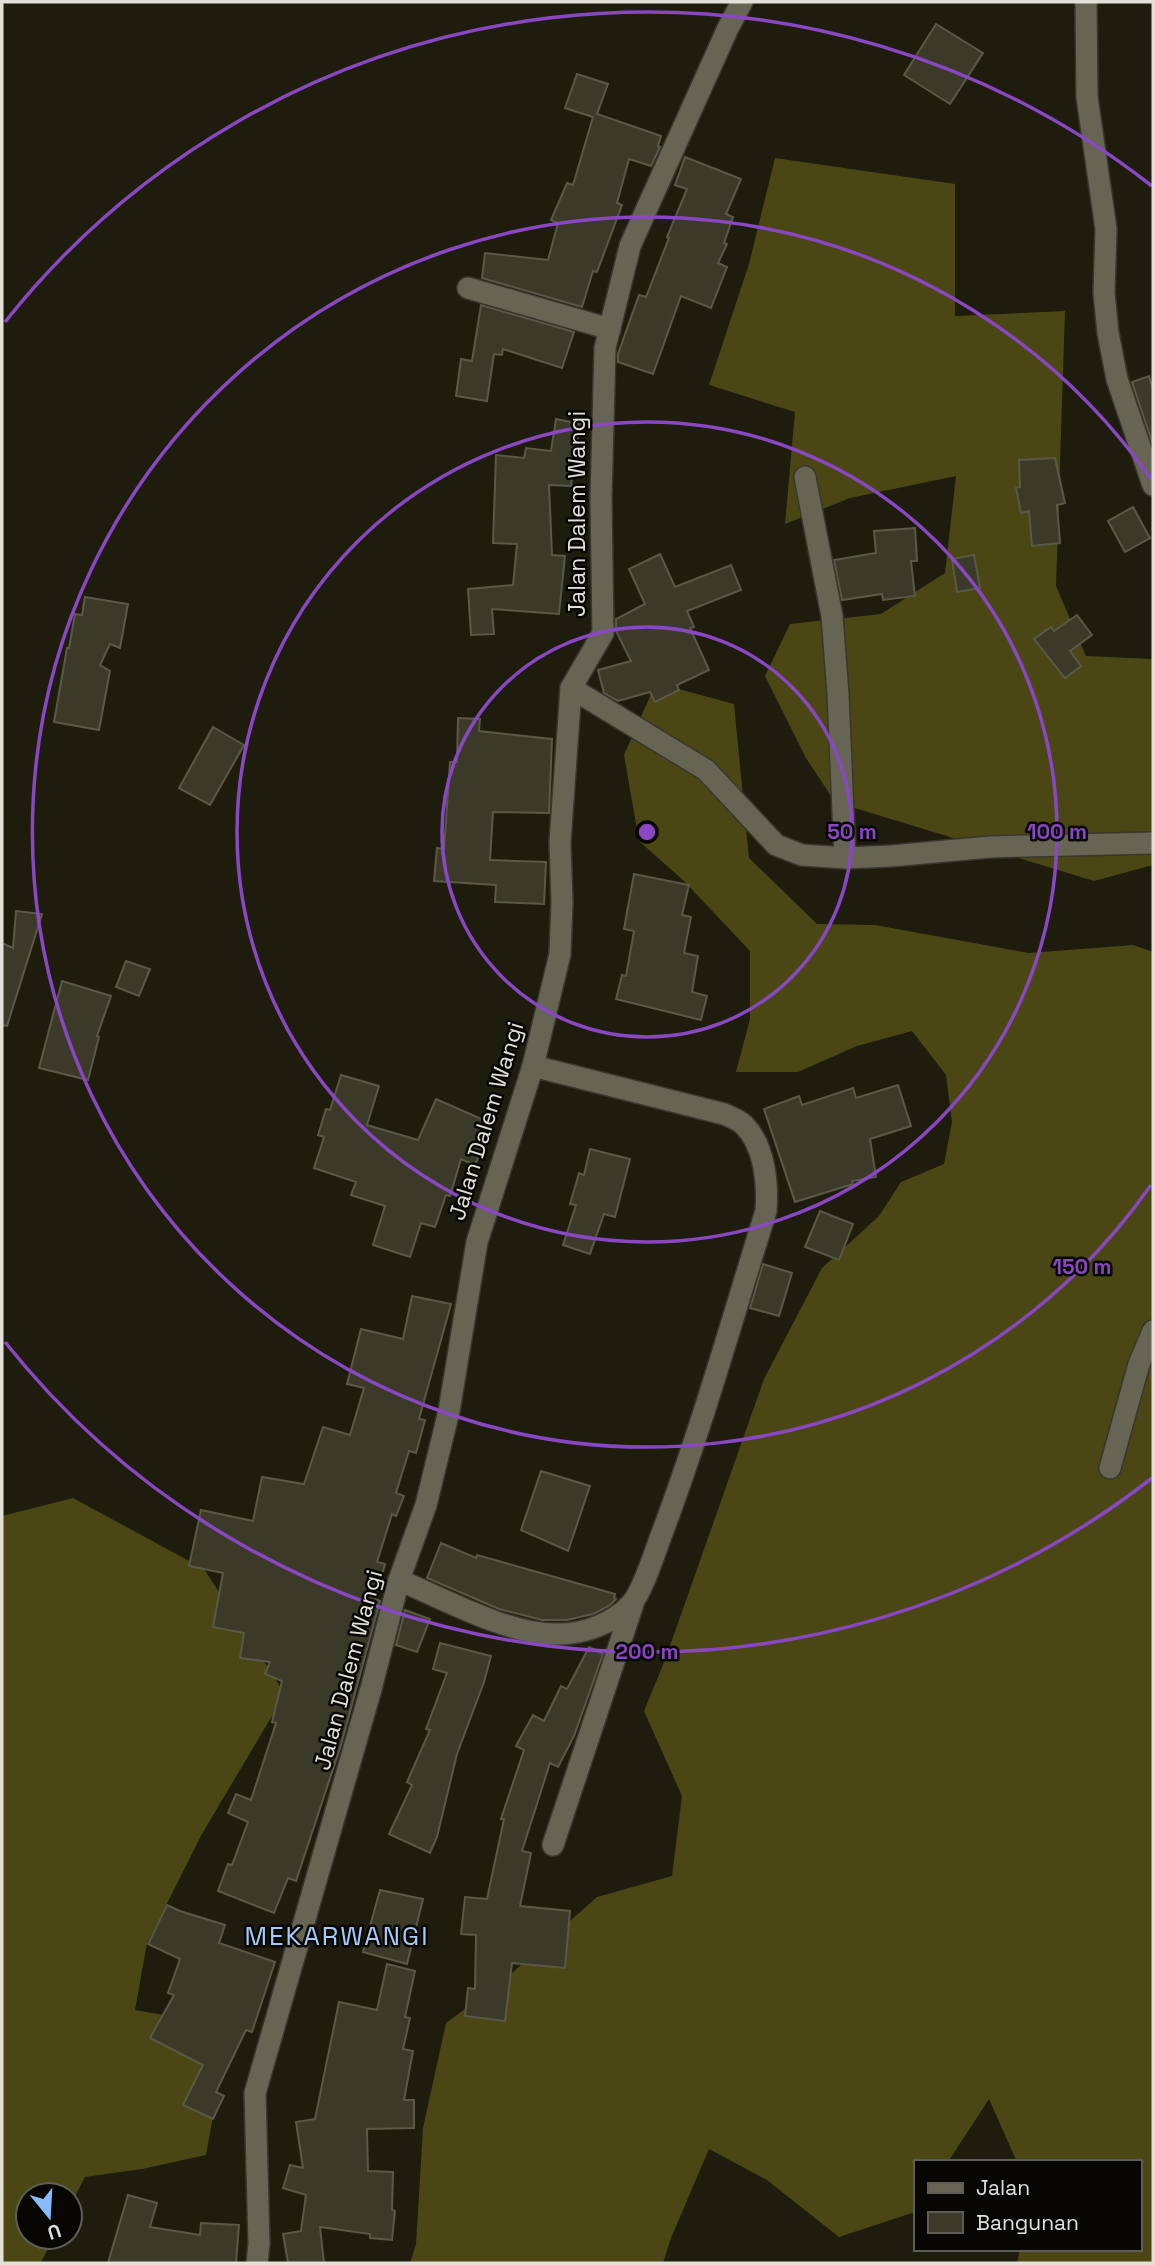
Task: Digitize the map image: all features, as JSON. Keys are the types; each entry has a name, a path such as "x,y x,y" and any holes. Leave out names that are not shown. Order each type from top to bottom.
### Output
{"street":[{"name":"Jalan Dalem Wangi","path":"257,2263 254,2093 372,1689 399,1580 426,1505 449,1411 477,1242 533,1066 560,954 560,842 571,688 603,632 605,348 630,246 742,2"},
{"path":"1087,2 1087,97 1106,229 1104,293 1108,333 1117,379 1153,485"},
{"path":"468,288 610,329"},
{"path":"805,477 832,616 845,858"},
{"path":"571,688 706,770 776,845 802,855 845,858 990,847 1153,843"},
{"path":"533,1066 724,1114 743,1124 756,1143 764,1167 767,1196 766,1212 670,1514 634,1602 553,1845"},
{"path":"1110,1468 1139,1364 1153,1331"},
{"path":"399,1580 509,1626 541,1634 562,1634 589,1629 614,1619 634,1602"}],"shaded area":[{"path":"775,158 955,184 955,316 1065,311 1056,586 1086,656 1153,659 1153,865 1094,881 835,802 806,758 765,676 790,624 881,614 945,573 956,476 850,498 785,524 795,412 709,385 749,264"},
{"path":"656,683 734,704 749,858 817,924 875,925 1029,953 1133,945 1153,952 1153,2263 1017,2263 1020,2251 1141,2251 1141,2160 1016,2160 989,2099 949,2160 914,2160 914,2212 839,2237 767,2180 709,2149 663,2263 410,2263 416,2244 423,2128 446,2023 503,1981 597,1897 672,1876 682,1796 644,1711 665,1660 764,1379 822,1268 879,1216 901,1182 944,1164 952,1122 946,1075 912,1031 857,1046 798,1072 736,1072 750,1019 750,951 683,880 639,841 624,755"},
{"path":"73,1498 204,1569 285,1694 202,1834 147,1943 135,2010 210,2023 223,2062 206,2155 142,2169 85,2177 83,2181 14,2181 14,2251 47,2251 41,2262 2,2263 2,1516"}],"building":[{"path":"936,24 983,53 950,104 904,75"},
{"path":"577,74 608,84 597,114 661,136 660,147 651,166 629,159 617,203 622,205 597,272 593,271 582,307 482,278 485,253 548,260 558,223 551,220 567,183 573,185 593,117 565,108"},
{"path":"685,157 741,179 726,214 733,217 724,243 727,244 718,263 727,267 711,308 681,296 653,374 618,362 618,354 639,295 646,297 687,189 675,185"},
{"path":"481,305 574,332 562,368 503,349 502,355 494,354 487,401 456,396 461,359 472,361"},
{"path":"1149,376 1153,390 1153,445 1132,382"},
{"path":"556,419 580,424 571,486 549,485 552,555 565,556 559,614 492,609 494,634 471,635 468,589 513,585 517,544 493,543 496,455 524,458 526,448 551,451"},
{"path":"1055,458 1065,503 1057,505 1060,543 1032,546 1029,511 1021,513 1016,488 1020,487 1019,460"},
{"path":"1133,507 1150,538 1125,552 1108,521"},
{"path":"915,528 917,561 911,561 915,596 883,600 882,594 842,600 834,560 876,553 874,531"},
{"path":"660,554 675,587 731,565 741,590 687,611 694,627 690,628 709,670 677,685 679,690 655,702 650,692 618,701 604,693 598,670 631,661 616,631 616,619 645,604 629,569"},
{"path":"974,555 980,588 957,592 952,559"},
{"path":"85,597 128,604 120,648 110,644 100,665 110,671 99,730 54,722 75,614 82,615"},
{"path":"1077,615 1092,635 1070,651 1081,666 1065,678 1034,639 1051,627 1054,631"},
{"path":"458,718 480,719 479,731 552,739 549,813 493,812 490,860 546,862 544,904 495,902 496,885 434,881 437,848 444,849 450,762 457,762"},
{"path":"213,727 244,745 210,805 179,788"},
{"path":"634,874 689,885 682,915 691,917 684,953 698,956 692,992 707,996 701,1020 616,999 622,975 626,976 634,931 624,929"},
{"path":"16,911 42,914 7,1026 2,1025 2,943 13,948"},
{"path":"126,961 150,969 139,996 116,987"},
{"path":"62,981 111,996 97,1036 99,1037 88,1080 39,1068"},
{"path":"341,1075 379,1086 367,1125 418,1140 436,1099 493,1124 475,1165 461,1159 450,1196 446,1195 435,1227 421,1223 410,1257 373,1245 385,1206 351,1195 356,1182 314,1168 324,1137 318,1135 326,1109 330,1110"},
{"path":"898,1085 911,1126 870,1139 876,1177 852,1181 853,1184 795,1202 764,1109 799,1096 802,1105 853,1088 856,1098"},
{"path":"590,1149 630,1159 615,1217 604,1214 590,1254 563,1245 576,1205 570,1204 579,1173 584,1175"},
{"path":"820,1211 853,1224 839,1260 805,1247"},
{"path":"763,1264 792,1273 779,1316 750,1308"},
{"path":"412,1296 451,1304 419,1419 425,1420 416,1453 409,1451 396,1493 404,1496 396,1516 392,1514 377,1562 385,1564 376,1599 380,1601 341,1745 296,1881 288,1878 274,1913 218,1891 228,1864 232,1865 248,1822 228,1813 236,1794 251,1800 276,1723 272,1722 282,1681 265,1674 270,1662 240,1658 244,1633 213,1627 223,1573 189,1566 201,1510 253,1521 262,1477 304,1484 323,1427 350,1435 364,1388 347,1384 361,1329 403,1339"},
{"path":"541,1471 590,1486 568,1551 521,1530"},
{"path":"441,1543 476,1558 477,1555 615,1594 616,1599 593,1614 567,1620 542,1620 499,1609 427,1578"},
{"path":"405,1610 430,1619 417,1652 396,1645"},
{"path":"440,1643 491,1656 457,1754 437,1837 430,1853 389,1834 412,1785 407,1782 430,1730 426,1729 447,1673 433,1669"},
{"path":"589,1647 603,1654 574,1736 558,1767 550,1763 522,1851 531,1853 520,1906 570,1911 565,1968 512,1963 505,2021 465,2016 468,1988 475,1989 476,1935 461,1934 465,1897 487,1899 504,1819 501,1819 524,1750 516,1746 533,1715 544,1721 561,1686 567,1689"},
{"path":"380,1890 423,1899 407,1964 363,1952"},
{"path":"167,1905 225,1925 219,1943 275,1962 252,2032 246,2030 216,2092 224,2096 213,2119 183,2105 203,2065 150,2038 174,1995 168,1993 180,1959 148,1944"},
{"path":"387,1964 415,1971 405,2017 410,2018 403,2049 413,2051 404,2100 414,2100 414,2128 367,2129 368,2171 393,2172 392,2210 395,2211 392,2240 320,2227 324,2263 288,2263 283,2234 301,2231 306,2195 283,2188 290,2165 303,2168 296,2122 315,2119 339,2002 377,2010"},
{"path":"128,2195 157,2203 150,2227 200,2235 201,2223 239,2225 236,2263 108,2263"}],"district":[{"name":"MEKARWANGI","path":"337,1936"}]}
